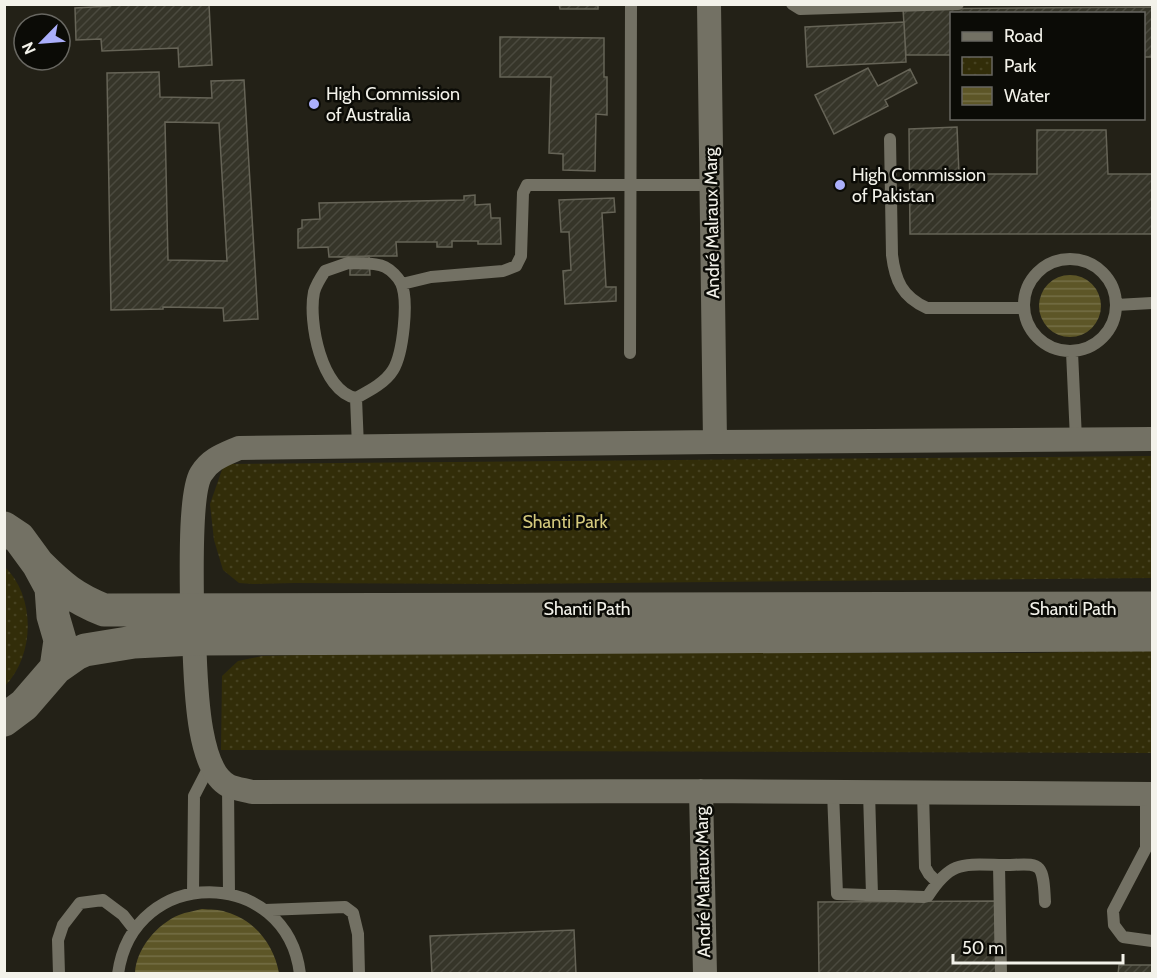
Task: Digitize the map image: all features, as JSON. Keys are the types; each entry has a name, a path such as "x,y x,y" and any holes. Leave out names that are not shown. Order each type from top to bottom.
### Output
{"main road":[{"path":"9,528 38,564 51,588 53,616 60,640 56,668"},
{"name":"Shanti Path","path":"38,564 63,589 84,602 104,610 165,611 193,624 1152,635"},
{"name":"Shanti Path","path":"4,740 14,713 56,668 86,650 134,642 193,624 1152,608"}],"street":[{"name":"André Malraux Marg","path":"710,4 715,442"},
{"path":"1149,794 701,791 252,792 228,786 210,765 200,728 193,624 194,504 200,475 214,458 239,448 1152,439"},
{"name":"André Malraux Marg","path":"701,791 705,974"}],"lane":[{"path":"630,353 631,4"},
{"path":"792,4 800,9 958,4"},
{"path":"890,139 892,255 894,274 899,286 916,303 927,308 1024,308"},
{"path":"402,284 431,276 502,271 516,266 521,256 523,194 527,185 712,185"},
{"path":"1072,259 1088,262 1101,271 1110,283 1116,298 1115,314 1110,328 1101,340 1087,348 1072,352 1058,350 1039,340 1026,322 1024,308 1025,292 1032,278 1043,267 1057,261 1072,259"},
{"path":"348,263 382,265 392,271 402,284 405,305 404,329 393,370 374,388 356,398 343,393 321,359 315,336 313,307 315,290 325,271 348,263"},
{"path":"1116,305 1152,303"},
{"path":"1072,352 1076,439"},
{"path":"356,398 358,447"},
{"path":"193,893 194,796 210,765"},
{"path":"228,786 229,894"},
{"path":"833,792 837,894 924,897 928,896 949,870 973,864 1034,865 1044,874 1045,902"},
{"path":"869,792 872,895"},
{"path":"923,792 925,867 937,882"},
{"path":"1149,794 1146,848 1113,911 1114,925 1123,937 1152,941"},
{"path":"999,865 1001,974"},
{"path":"118,974 121,956 134,930 154,909 181,895 210,891 239,896 265,910 285,931 298,958 300,974"},
{"path":"59,974 58,940 63,925 80,903 103,900 123,915 134,930"},
{"path":"265,910 345,907 353,913 358,934 359,974"}],"green space":[{"name":"Shanti Park","path":"1152,456 1152,578 496,584 239,583 223,570 214,540 210,504 224,464"},
{"path":"4,566 22,593 28,626 22,658 15,673 5,686"},
{"path":"1152,649 1152,753 221,750 222,676 238,661 262,656 375,653 1036,653"}],"water":[{"path":"1064,275 1076,275 1092,284 1099,294 1101,306 1099,318 1092,328 1076,337 1064,337 1053,332 1044,323 1039,312 1039,300 1044,289 1053,280"},
{"path":"202,909 226,912 254,927 273,953 279,973 135,973 139,955 144,946 163,924 179,915"}],"building":[{"path":"110,4 209,4 212,65 179,67 178,48 102,51 101,39 76,40 75,8 110,6"},
{"path":"559,4 598,4 598,9 560,9"},
{"path":"1152,7 1152,57 1145,57 1145,12 950,12 950,55 906,55 903,9"},
{"path":"904,22 906,62 807,67 805,27"},
{"path":"500,37 604,38 607,115 596,114 595,171 563,170 563,154 549,153 551,77 500,77"},
{"path":"868,68 878,86 910,69 917,83 885,100 888,106 834,134 815,95"},
{"path":"159,72 160,97 212,98 211,81 244,80 258,319 224,321 223,308 163,307 163,309 111,310 107,73","holes":["165,122 219,123 227,261 168,260"]},
{"path":"957,127 959,174 1037,174 1037,130 1106,130 1108,174 1152,174 1152,234 910,234 909,129"},
{"path":"475,195 475,205 490,204 491,218 500,218 501,244 452,241 452,247 437,247 437,242 396,242 397,256 329,257 328,247 298,248 298,229 302,228 302,220 320,219 319,203 464,200 464,196"},
{"path":"614,198 615,212 602,213 606,287 616,287 616,301 565,304 563,271 571,270 569,232 561,232 559,200"},
{"path":"369,256 370,275 350,275 350,257"},
{"path":"995,901 996,974 819,974 818,902"},
{"path":"574,930 576,974 432,974 430,936"},
{"path":"1119,965 1152,965 1152,974 1118,974"}],"place":[{"name":"High Commission of Australia","path":"314,104"},
{"name":"High Commission of Pakistan","path":"840,185"}]}
